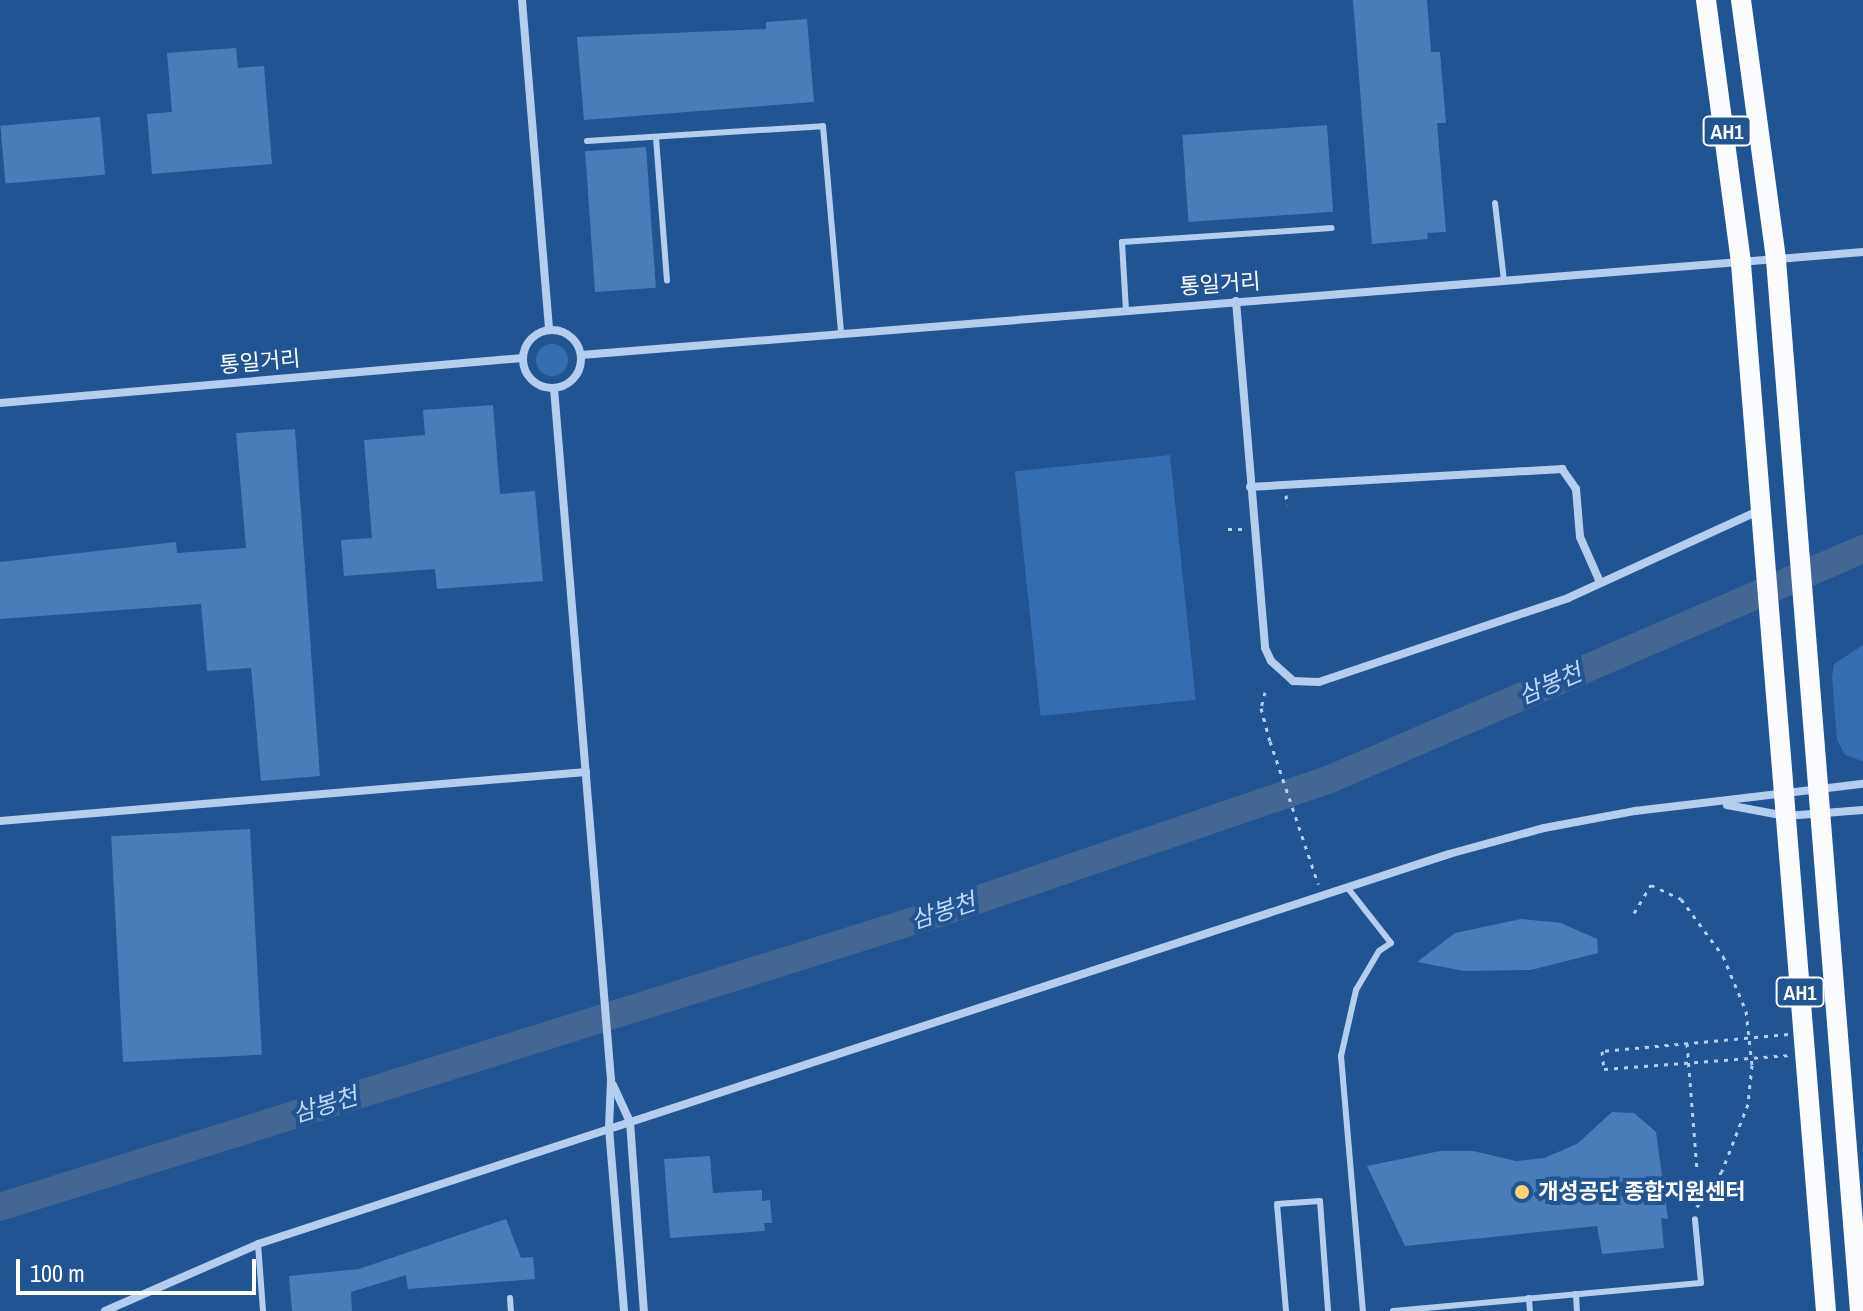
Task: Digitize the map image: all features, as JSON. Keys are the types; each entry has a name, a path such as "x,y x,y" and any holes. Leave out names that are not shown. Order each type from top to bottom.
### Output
{"main road":[{"name":"AH1","path":"1706,0 1741,264 1826,1311"},
{"name":"AH1","path":"1741,0 1776,260 1860,1311"}],"street":[{"path":"522,0 549,330"},
{"name":"통일거리","path":"581,355 1863,252"},
{"path":"1236,301 1265,648 1271,661 1293,681 1319,682 1477,631 1600,582 1761,509"},
{"path":"549,330 570,336 581,355 574,377 554,388 532,380 523,358 534,336 549,330"},
{"name":"통일거리","path":"0,403 523,358"},
{"path":"554,388 611,1080 609,1128 624,1311"},
{"path":"1250,487 1562,469 1576,489 1580,537 1600,582"},
{"path":"0,821 586,772"},
{"path":"105,1311 258,1244 1347,887 1544,828 1635,811 1723,804 1784,790 1863,784"},
{"path":"1723,804 1786,816 1863,810"},
{"path":"611,1080 630,1122 644,1311"}],"lane":[{"path":"587,141 823,126 841,333"},
{"path":"656,138 667,281"},
{"path":"1495,203 1504,281"},
{"path":"1126,310 1122,242 1332,228"},
{"path":"1347,887 1391,943 1379,951 1356,990 1341,1056 1363,1311"},
{"path":"1286,1311 1277,1204 1320,1201 1328,1311"},
{"path":"1393,1311 1701,1283 1695,1219"},
{"path":"258,1244 263,1311"},
{"path":"1576,1294 1577,1311"},
{"path":"510,1298 511,1311"},
{"path":"1529,1298 1530,1311"}],"path":[{"path":"1265,692 1261,708 1270,741 1319,887"},
{"path":"1634,913 1651,885 1681,899 1730,969 1750,1037 1752,1057 1748,1104 1722,1171 1694,1211 1695,1219"},
{"path":"1804,1033 1602,1051 1604,1069 1805,1055"},
{"path":"1687,1043 1697,1171"}],"shaded area":[{"path":"552,344 563,349 568,360 563,371 552,376 541,371 536,360 541,349"},
{"path":"1170,455 1196,700 1041,716 1015,471"},
{"path":"1863,645 1862,761 1845,755 1837,740 1832,677 1834,664"}],"building":[{"path":"1353,0 1427,0 1431,52 1440,52 1446,123 1437,123 1446,232 1427,233 1428,239 1372,244"},
{"path":"807,19 814,102 584,120 577,37 766,29 766,22"},
{"path":"236,48 238,68 264,66 272,164 152,174 147,114 172,112 167,53"},
{"path":"100,117 105,175 5,183 0,126"},
{"path":"1327,125 1333,212 1188,222 1182,135"},
{"path":"646,147 656,288 595,292 585,151"},
{"path":"493,405 500,494 535,491 543,581 437,589 435,569 344,576 341,540 372,538 364,440 425,435 423,410"},
{"path":"295,429 320,776 261,781 251,668 207,671 201,604 0,619 0,562 176,542 177,553 246,548 236,433"},
{"path":"250,829 262,1055 123,1062 111,836"},
{"path":"1521,919 1561,923 1597,939 1598,953 1531,970 1464,971 1417,962 1455,933"},
{"name":"개성공단 종합지원센터","path":"1612,1112 1634,1113 1656,1132 1668,1219 1661,1218 1664,1248 1602,1254 1597,1226 1405,1246 1367,1166 1440,1151 1473,1151 1516,1161 1544,1158 1577,1144"},
{"path":"710,1156 713,1193 762,1190 762,1201 770,1200 772,1223 764,1223 765,1231 670,1238 664,1159"},
{"path":"506,1219 521,1258 533,1257 535,1279 408,1289 406,1275 351,1292 352,1311 292,1311 289,1276 359,1269"}],"waterway":[{"name":"삼봉천","path":"0,1207 942,912 1328,780 1863,549"}],"place":[{"name":"개성공단 종합지원센터","path":"1522,1192"}]}
